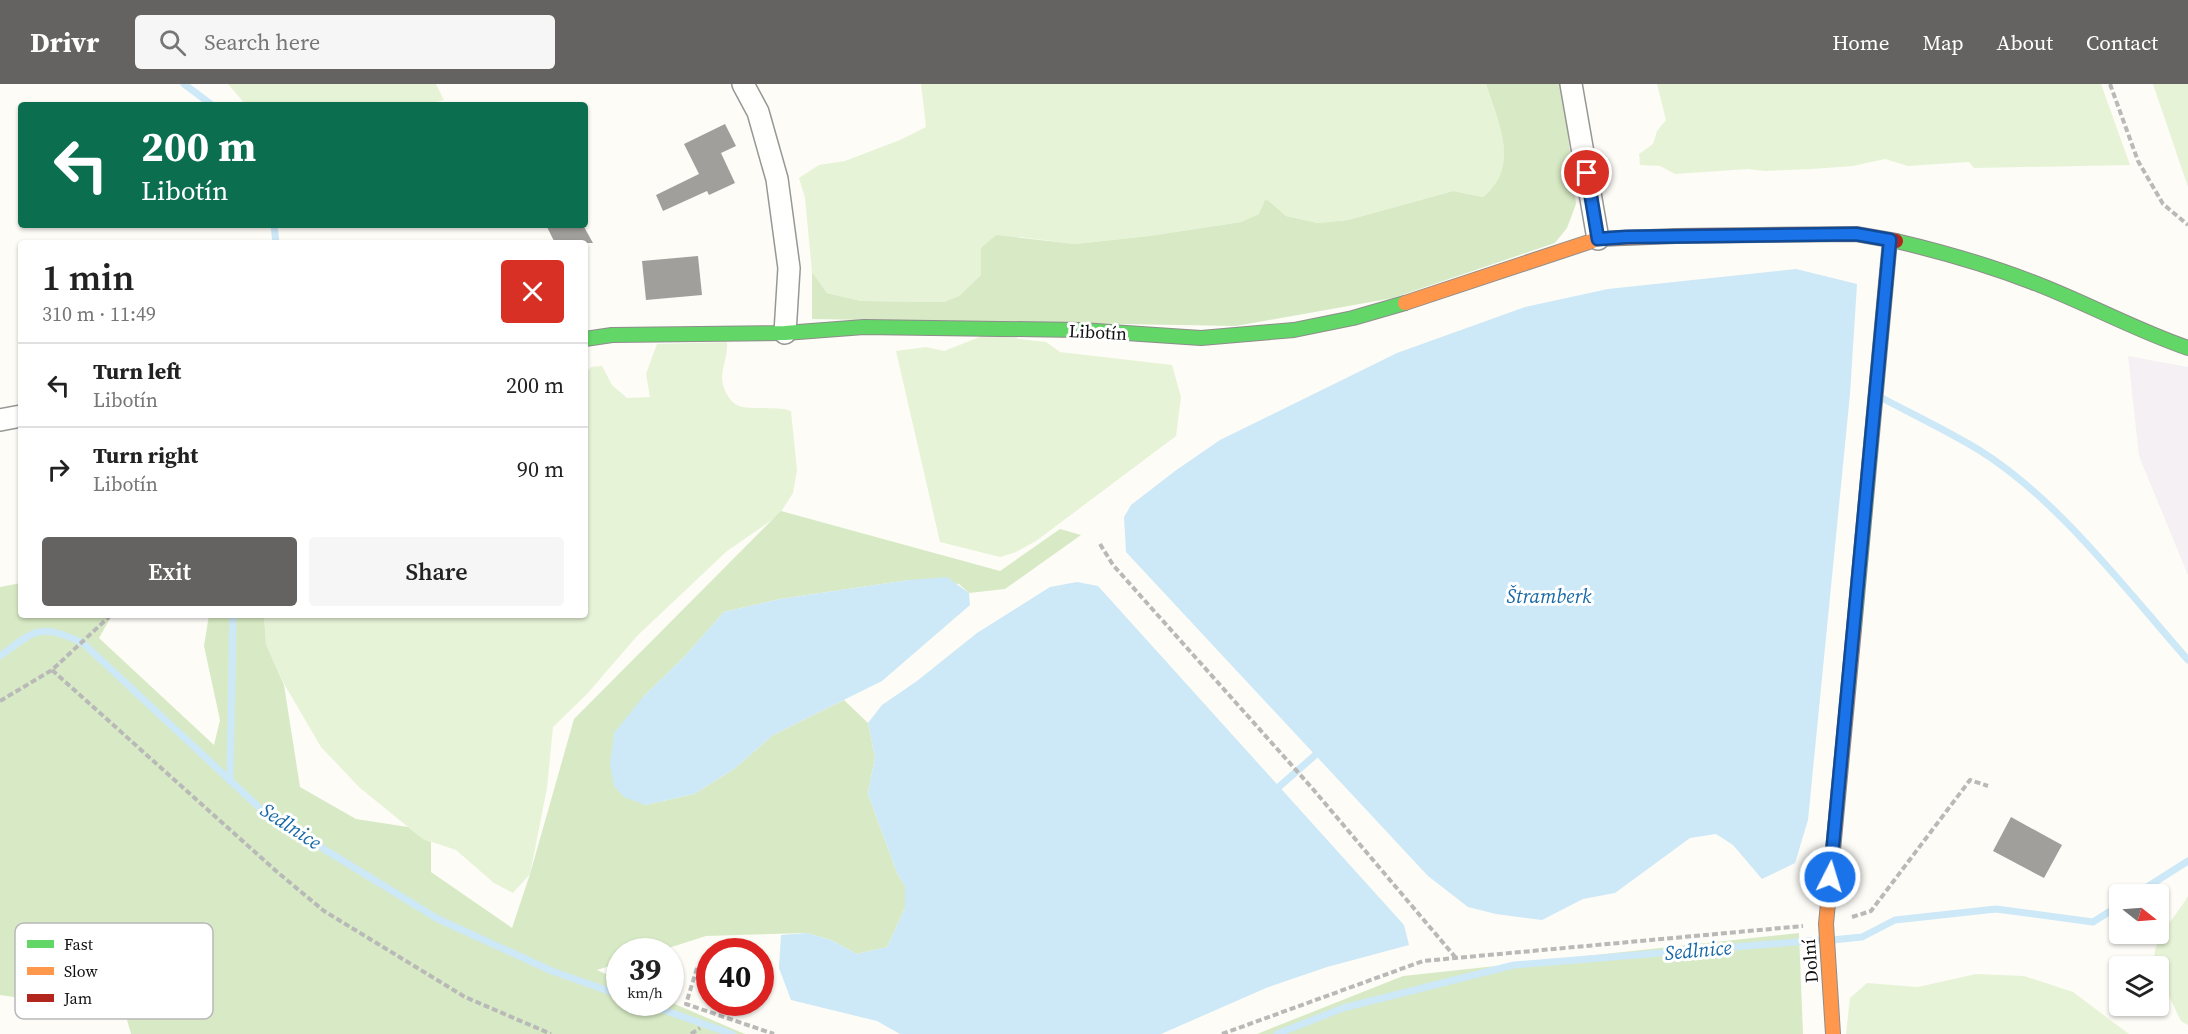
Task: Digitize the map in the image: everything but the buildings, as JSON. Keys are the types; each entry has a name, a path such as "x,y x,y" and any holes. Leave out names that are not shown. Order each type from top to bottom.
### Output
{"street":[{"path":"743,84 758,112 777,179 789,268 785,333"},
{"path":"1571,84 1598,239"},
{"name":"Libotín","path":"588,339 612,335 785,333 864,327 1081,330 1201,338 1294,330 1353,318 1413,301 1598,239 1856,234 1948,253 2033,282 2162,339 2188,348"},
{"name":"Dolní","path":"1833,1034 1826,924 1890,240"},
{"path":"0,420 18,417"}],"path":[{"path":"2110,84 2138,161 2163,204 2188,225"},
{"path":"1100,544 1113,565 1287,760 1456,958"},
{"path":"0,701 52,670 108,618"},
{"path":"52,670 268,864 324,911 465,997 551,1034"},
{"path":"1222,1034 1423,961 1826,924 1871,911 1970,780 1988,786"},
{"path":"696,974 686,1004 696,1007"},
{"path":"721,1016 774,1034"},
{"path":"691,1034 700,1028"}],"shaded area":[{"path":"2128,356 2188,367 2188,575 2139,456"}],"green space":[{"path":"228,84 436,84 444,100 435,102 243,102"},
{"path":"921,84 1486,84 1500,128 1504,158 1495,185 1483,197 1453,191 1348,220 1318,223 1286,216 1269,201 1259,214 1241,222 1149,236 1075,244 1020,237 981,248 981,275 959,296 944,302 861,301 827,293 812,272 805,198 799,178 819,165 845,161 900,140 926,127"},
{"path":"1486,84 1562,84 1576,204 1567,228 1555,243 1393,298 1236,326 812,319 812,272 827,293 861,301 944,302 959,296 981,275 981,248 996,235 1075,244 1241,222 1259,214 1265,200 1286,216 1318,223 1348,220 1453,191 1483,197 1495,185 1504,158 1500,128"},
{"path":"1657,84 2101,84 2130,165 1974,168 1969,162 1908,166 1885,159 1853,166 1812,169 1765,171 1748,169 1675,174 1660,166 1640,165 1639,154 1653,144 1657,131 1666,120"},
{"path":"2153,84 2188,84 2188,187"},
{"path":"985,335 1046,342 1060,352 1172,365 1181,397 1176,436 1036,541 1016,552 1000,557 940,542 896,351 926,347 944,351"},
{"path":"727,342 722,379 725,391 732,402 744,407 791,411 797,470 793,493 779,515 727,551 637,636 587,694 553,727 547,788 530,874 513,893 494,883 456,850 423,839 360,788 321,747 283,682 266,644 264,618 588,618 588,370 591,367 602,366 612,385 627,398 650,397 646,374 657,344"},
{"path":"781,511 1000,571 1060,529 1081,535 1005,589 969,593 959,584 909,580 780,599 724,612 685,656 643,697 645,805 694,794 734,769 773,735 844,700 868,723 875,757 868,794 897,873 905,886 905,908 887,947 857,954 831,940 807,933 706,936 684,943 684,938 606,938 606,967 597,970 606,974 606,1016 684,1016 684,1008 696,1013 696,1016 703,1016 745,1034 131,1034 127,1019 213,1019 213,923 15,923 15,997 0,995 0,587 18,584 18,618 110,618 99,638 214,745 220,720 204,646 209,618 264,618 266,644 284,685 300,787 356,819 408,827 423,839 431,842 431,872 512,928 530,874 574,719"},
{"path":"2188,896 2188,1025 2181,1021 2169,996 2169,956 2154,956 2158,944 2169,944 2169,924"},
{"path":"1799,933 1803,1034 1257,1034 1403,976"},
{"path":"1976,974 2024,976 2073,992 2129,1034 1846,1034 1850,998 1867,983 1918,987"}],"water":[{"name":"Štramberk","path":"1796,269 1857,284 1850,394 1808,820 1795,863 1762,879 1733,845 1716,834 1690,838 1615,893 1583,899 1542,920 1496,914 1468,907 1428,876 1126,552 1124,517 1131,505 1175,471 1220,440 1397,353 1525,307 1608,289"},
{"path":"947,577 969,593 970,605 882,681 773,735 734,769 694,794 645,805 624,797 614,786 610,764 614,733 643,697 685,656 724,612 780,599 909,580"},
{"path":"1077,582 1098,586 1404,925 1409,945 1327,967 1266,988 1161,1034 900,1034 877,1021 791,1000 779,968 781,935 807,933 831,940 857,954 887,947 905,908 905,886 897,873 868,794 875,757 868,723 882,705 917,681 977,633 1050,587"}],"waterway":[{"path":"184,84 208,102"},
{"path":"274,228 276,240"},
{"path":"1882,398 1979,450 2008,470 2064,520 2188,660"},
{"path":"230,781 233,618"},
{"name":"Sedlnice","path":"0,656 22,640 39,632 57,633 83,643 265,813 438,919 552,971 606,990"},
{"path":"1273,792 1321,750"},
{"name":"Sedlnice","path":"2152,884 2188,861"},
{"name":"Sedlnice","path":"1832,940 1862,937 1895,920 1996,909 2093,922 2109,912"},
{"name":"Sedlnice","path":"1277,1034 1343,1008 1514,965 1821,940"},
{"name":"Sedlnice","path":"681,1016 732,1034"}],"traffic: fast":[{"path":"1854,629 1890,240"},
{"path":"1896,241 1965,259 2015,276 2188,348"},
{"path":"588,339 612,335 785,333 864,327 1081,330 1201,338 1294,330 1353,318 1405,303"}],"traffic: slow":[{"path":"1405,303 1598,239 1676,236"},
{"path":"1833,1034 1826,924 1854,629"}],"traffic: jam":[{"path":"1676,236 1856,234 1896,241"}],"route":[{"path":"1587,173 1598,239 1856,234 1890,240 1830,877"}]}
